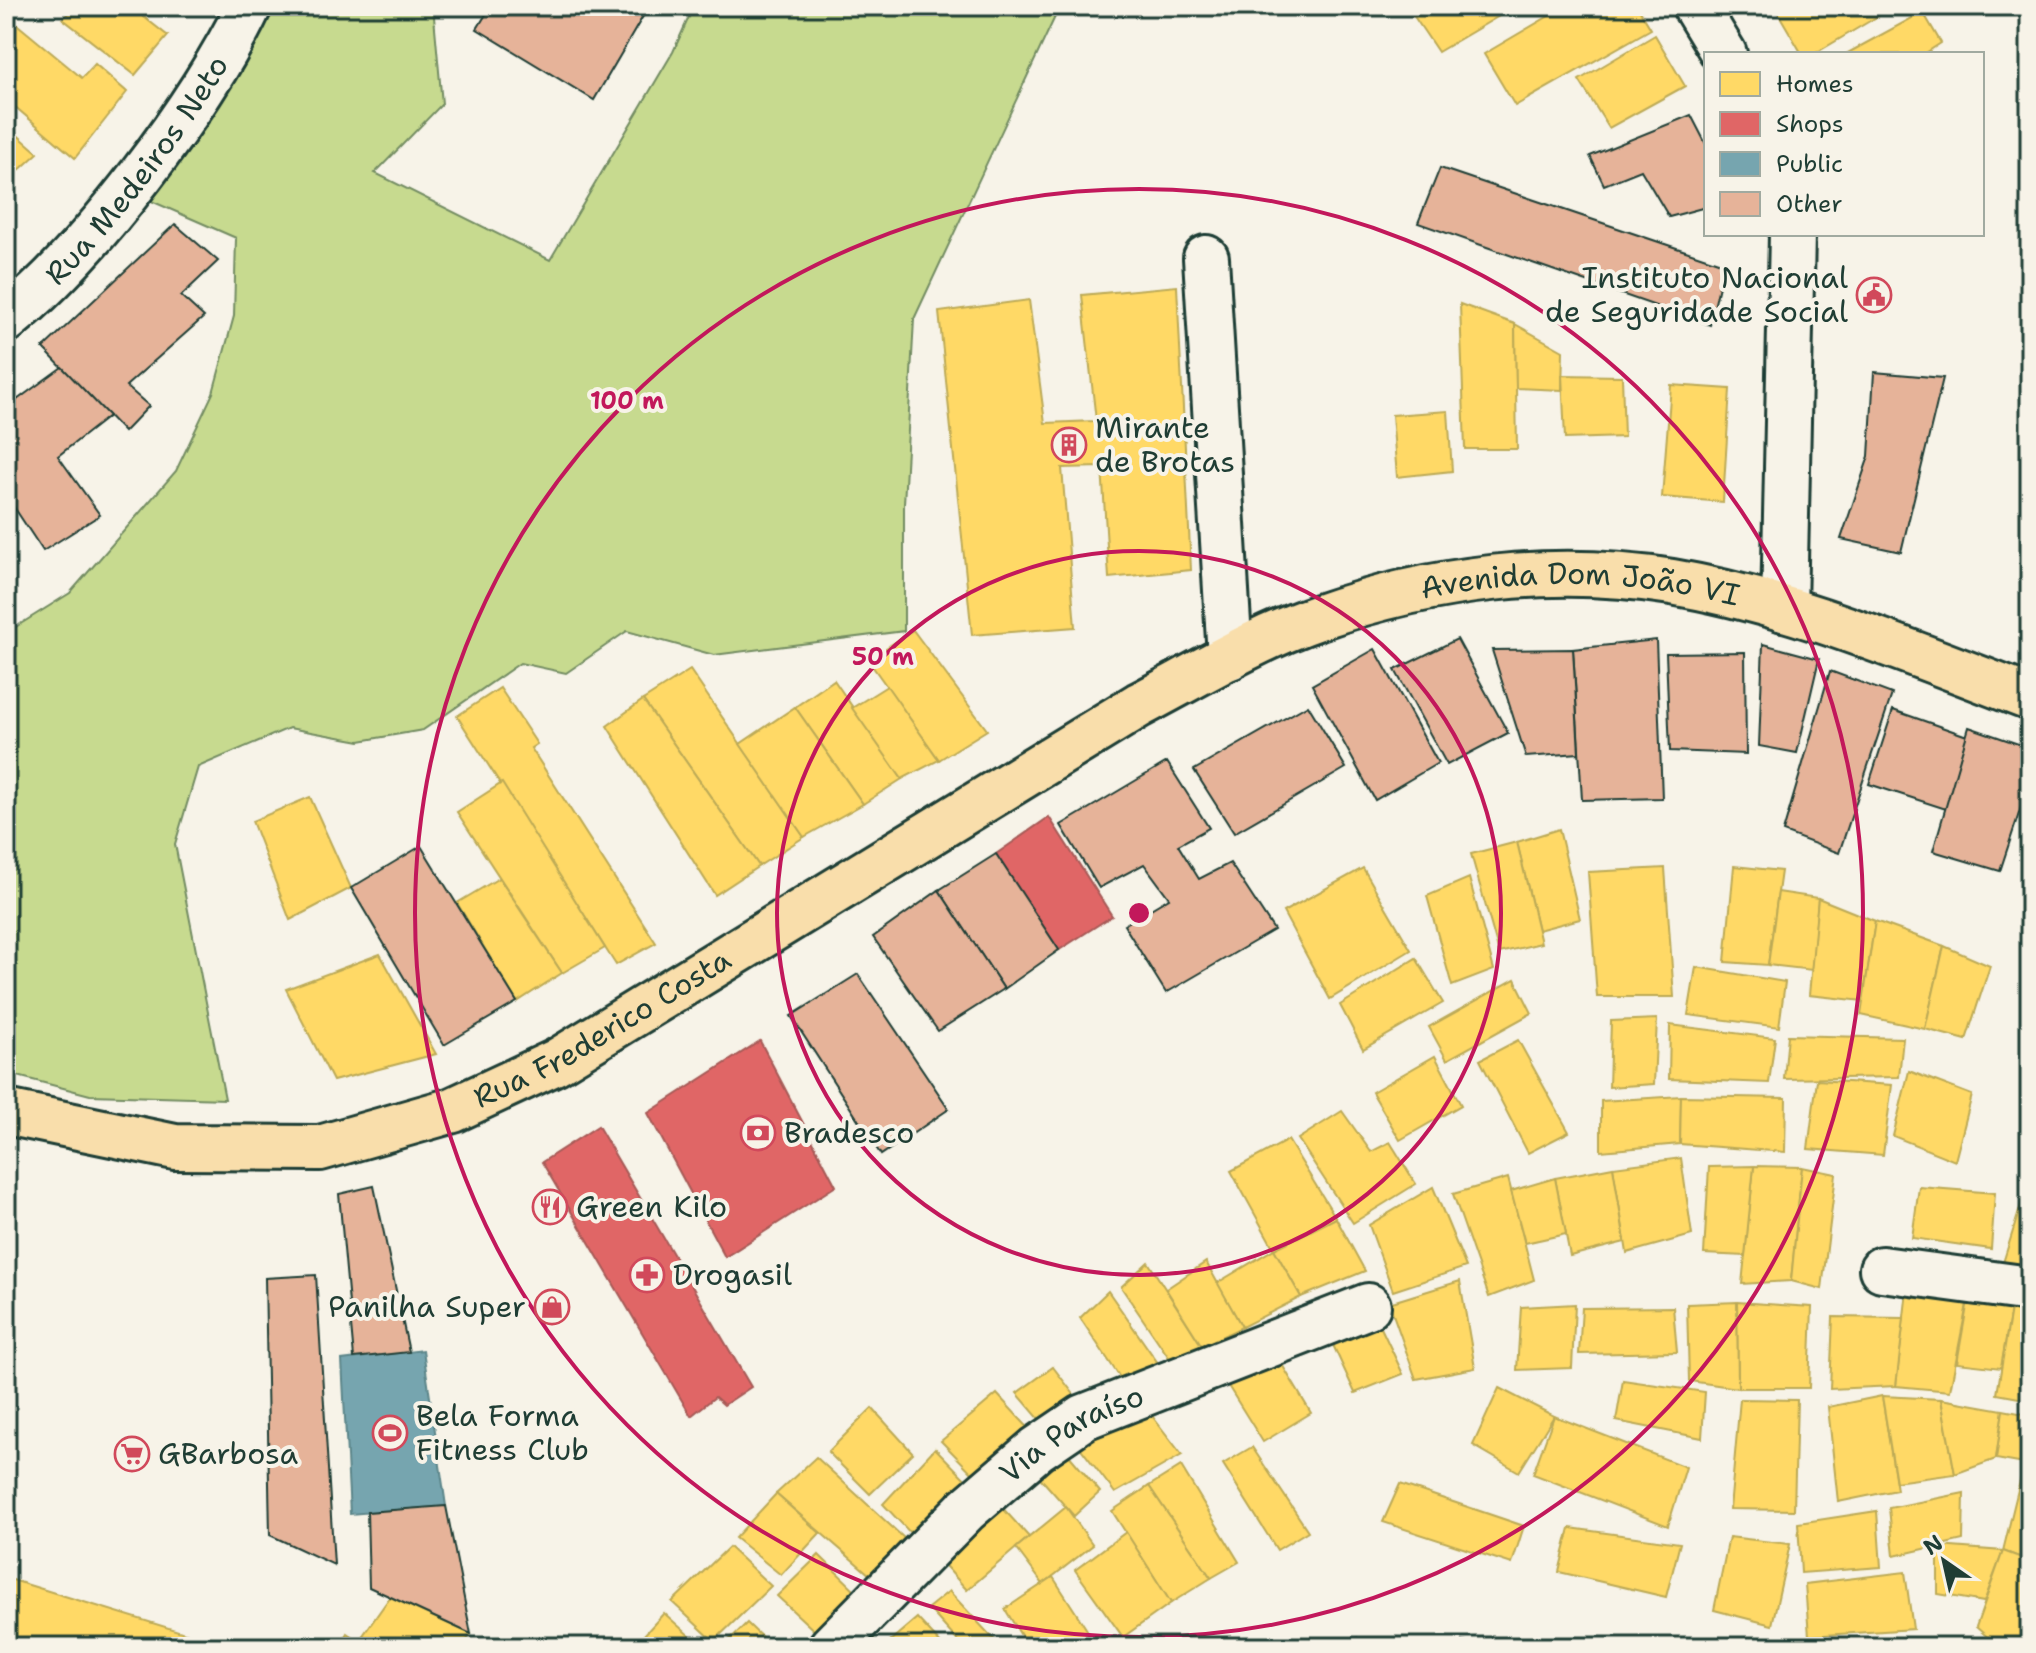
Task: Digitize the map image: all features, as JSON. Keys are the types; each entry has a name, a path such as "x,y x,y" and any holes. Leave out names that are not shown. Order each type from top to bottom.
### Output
{"main road":[{"name":"Avenida Dom João VI","path":"1139,705 1230,657 1317,617 1414,588 1495,575 1574,575 1672,582 1784,609 2030,698"},
{"name":"Rua Frederico Costa","path":"6,1112 175,1147 320,1148 453,1110 556,1062 1139,705"}],"street":[{"name":"Rua Medeiros Neto","path":"6,320 86,240 156,152 235,37 249,6"},
{"path":"1695,6 1723,52"},
{"path":"1784,609 1792,236"},
{"path":"1206,258 1230,657"},
{"path":"1882,1269 2030,1289"},
{"name":"Via Paraíso","path":"831,1647 966,1510 1037,1449 1084,1417 1368,1306"}],"green space":[{"path":"264,6 433,6 442,104 375,173 550,260 673,52 694,6 1060,6 914,319 904,504 904,631 714,655 627,631 566,673 520,663 423,730 360,741 289,728 198,767 175,844 225,1099 90,1095 6,1073 6,633 70,593 176,471 213,393 234,316 236,238 149,200"}],"building: Homes":[{"path":"74,6 130,6 168,36 135,75 63,19"},
{"path":"1407,6 1516,6 1438,52"},
{"path":"1566,6 1637,6 1651,29 1515,106 1484,54"},
{"path":"1774,6 1874,6 1880,15 1817,52 1801,52"},
{"path":"1923,12 1941,43 1927,52 1850,52"},
{"path":"13,21 82,78 95,64 127,92 75,158 6,99 6,30"},
{"path":"1655,35 1685,86 1609,128 1579,80"},
{"path":"6,125 38,153 6,182"},
{"name":"Mirante de Brotas","path":"1177,286 1191,570 1109,578 1102,467 1062,468 1075,627 972,635 939,312 1029,300 1045,423 1096,421 1082,295"},
{"path":"1460,304 1515,324 1517,449 1465,449"},
{"path":"1515,324 1563,351 1562,390 1516,388"},
{"path":"1562,375 1622,376 1624,437 1565,439"},
{"path":"1671,385 1730,389 1723,502 1662,497"},
{"path":"1448,411 1452,471 1397,477 1392,415"},
{"path":"913,630 987,730 939,760 868,660"},
{"path":"690,670 804,837 759,866 643,700"},
{"path":"834,680 902,779 863,804 795,707"},
{"path":"887,686 939,760 902,779 852,708"},
{"path":"500,688 537,744 531,748 656,943 616,965 457,716"},
{"path":"643,700 759,866 715,895 607,726"},
{"path":"795,707 863,804 804,837 740,744"},
{"path":"502,783 605,948 562,973 457,812"},
{"path":"310,797 351,888 290,920 252,821"},
{"path":"1559,829 1580,919 1538,930 1517,842"},
{"path":"1517,842 1541,943 1499,953 1471,854"},
{"path":"1734,866 1781,871 1768,965 1725,962"},
{"path":"1363,868 1411,950 1330,999 1283,912"},
{"path":"1665,868 1674,997 1597,997 1588,872"},
{"path":"499,878 562,973 517,1002 457,903"},
{"path":"1469,878 1494,970 1452,986 1427,896"},
{"path":"1778,892 1818,898 1812,970 1768,965"},
{"path":"1818,898 1875,921 1863,1001 1809,995"},
{"path":"1875,921 1944,946 1925,1029 1861,1015"},
{"path":"1944,946 1990,966 1966,1040 1925,1029"},
{"path":"380,954 436,1054 333,1081 286,989"},
{"path":"1416,958 1443,1003 1363,1049 1340,1005"},
{"path":"1696,967 1785,982 1779,1027 1688,1015"},
{"path":"1515,979 1532,1013 1447,1060 1429,1027"},
{"path":"1657,1019 1654,1084 1609,1087 1611,1021"},
{"path":"1670,1025 1775,1038 1769,1083 1669,1079"},
{"path":"1788,1035 1903,1038 1899,1077 1784,1079"},
{"path":"1518,1040 1569,1132 1528,1153 1480,1060"},
{"path":"1435,1056 1461,1105 1400,1140 1372,1092"},
{"path":"1909,1071 1972,1095 1955,1161 1893,1136"},
{"path":"1817,1080 1892,1085 1883,1155 1808,1149"},
{"path":"1681,1096 1680,1144 1601,1151 1601,1101"},
{"path":"1681,1096 1786,1098 1785,1152 1680,1144"},
{"path":"1342,1111 1371,1152 1390,1142 1416,1184 1353,1223 1298,1139"},
{"path":"1288,1140 1336,1218 1274,1249 1231,1171"},
{"path":"1681,1158 1692,1235 1627,1253 1613,1167"},
{"path":"1754,1166 1802,1167 1791,1281 1742,1284"},
{"path":"1754,1166 1745,1256 1704,1254 1709,1167"},
{"path":"1613,1167 1625,1242 1570,1256 1555,1178"},
{"path":"1802,1167 1836,1174 1822,1289 1791,1281"},
{"path":"1508,1178 1534,1280 1489,1297 1453,1194"},
{"path":"1555,1178 1566,1234 1525,1243 1511,1191"},
{"path":"2027,1186 2030,1187 2030,1274 2002,1266"},
{"path":"1433,1187 1466,1267 1393,1291 1369,1225"},
{"path":"1919,1187 1995,1193 1991,1249 1912,1238"},
{"path":"1336,1218 1365,1271 1301,1297 1274,1249"},
{"path":"1274,1249 1301,1297 1242,1327 1217,1283"},
{"path":"1148,1262 1202,1346 1172,1362 1121,1287"},
{"path":"1206,1262 1242,1327 1202,1346 1166,1289"},
{"path":"1460,1281 1475,1368 1416,1379 1389,1303"},
{"path":"1908,1282 1970,1289 1950,1391 1896,1386"},
{"path":"1970,1289 2013,1297 2001,1368 1957,1363"},
{"path":"1108,1291 1160,1366 1125,1385 1080,1318"},
{"path":"2013,1297 2030,1301 2030,1400 1997,1394"},
{"path":"1737,1302 1812,1307 1809,1388 1738,1388"},
{"path":"1737,1302 1738,1388 1689,1381 1687,1304"},
{"path":"1575,1304 1572,1368 1517,1370 1521,1307"},
{"path":"1673,1307 1677,1352 1579,1354 1582,1308"},
{"path":"1375,1315 1403,1374 1355,1393 1328,1334"},
{"path":"1833,1317 1904,1318 1896,1386 1830,1389"},
{"path":"1278,1358 1311,1413 1263,1442 1225,1381"},
{"path":"1053,1367 1082,1405 1046,1427 1017,1393"},
{"path":"1623,1380 1705,1392 1702,1438 1616,1421"},
{"path":"1499,1388 1554,1416 1519,1472 1473,1445"},
{"path":"997,1394 1034,1434 977,1478 941,1441"},
{"path":"1882,1396 1897,1490 1838,1502 1828,1407"},
{"path":"1882,1396 1941,1399 1955,1474 1896,1482"},
{"path":"1740,1399 1797,1400 1794,1510 1730,1509"},
{"path":"1941,1399 2003,1410 1996,1459 1955,1474"},
{"path":"872,1408 913,1453 870,1494 828,1452"},
{"path":"1146,1408 1182,1455 1115,1493 1079,1446"},
{"path":"2003,1410 2030,1415 2030,1465 1996,1459"},
{"path":"1554,1416 1686,1467 1668,1526 1533,1474"},
{"path":"1252,1447 1308,1531 1277,1550 1223,1464"},
{"path":"935,1448 972,1486 917,1540 883,1504"},
{"path":"1063,1448 1100,1492 1074,1516 1035,1472"},
{"path":"816,1457 904,1538 870,1575 776,1494"},
{"path":"1181,1466 1239,1562 1211,1578 1149,1486"},
{"path":"2022,1473 2030,1476 2030,1561 2003,1551"},
{"path":"1400,1484 1524,1526 1512,1564 1383,1522"},
{"path":"1149,1486 1211,1578 1171,1603 1112,1511"},
{"path":"1964,1493 1963,1540 1894,1556 1889,1508"},
{"path":"776,1494 820,1533 781,1575 735,1538"},
{"path":"998,1503 1029,1537 967,1590 938,1558"},
{"path":"1066,1507 1093,1545 1043,1584 1016,1548"},
{"path":"1877,1511 1881,1567 1801,1573 1798,1523"},
{"path":"1570,1528 1680,1543 1666,1597 1559,1572"},
{"path":"1126,1532 1171,1603 1123,1637 1075,1570"},
{"path":"1729,1537 1790,1544 1772,1625 1714,1610"},
{"path":"1938,1546 2003,1551 1984,1602 1938,1594"},
{"path":"729,1547 771,1586 714,1641 672,1602"},
{"path":"2003,1551 2030,1561 2030,1647 1999,1647 1976,1627"},
{"path":"819,1555 859,1594 819,1635 777,1596"},
{"path":"1905,1572 1913,1629 1809,1636 1805,1584"},
{"path":"1053,1577 1098,1647 1028,1647 1005,1609"},
{"path":"6,1578 195,1636 190,1647 6,1647"},
{"path":"949,1591 1001,1647 963,1647 928,1608"},
{"path":"390,1597 471,1634 462,1647 370,1647 359,1641"},
{"path":"664,1613 702,1647 633,1647"},
{"path":"917,1618 944,1647 883,1647"},
{"path":"747,1623 772,1647 723,1646"},
{"path":"347,1633 359,1641 370,1647 339,1647"},
{"path":"868,1633 881,1647 854,1647"}],"building: Shops":[{"path":"1049,817 1112,916 1059,950 996,854"},
{"path":"760,1041 836,1186 725,1257 648,1113"},
{"name":"Drogasil","path":"598,1126 751,1387 724,1405 715,1397 691,1416 542,1162"}],"building: Public":[{"name":"Bela Forma Fitness Club","path":"423,1350 446,1506 350,1514 342,1360"}],"building: Other":[{"path":"491,6 649,6 594,100 477,29"},
{"path":"1691,115 1704,140 1704,208 1669,217 1641,170 1604,185 1590,156"},
{"path":"1440,168 1724,264 1710,325 1418,223"},
{"path":"175,224 218,261 181,296 204,317 126,386 149,406 124,432 43,348"},
{"path":"62,367 109,416 58,456 100,515 43,551 6,495 6,408"},
{"path":"1874,372 1943,378 1901,552 1841,539 1869,456"},
{"path":"1457,639 1508,733 1447,765 1395,670"},
{"path":"1656,640 1662,798 1582,800 1573,649"},
{"path":"1763,644 1819,659 1797,753 1759,746"},
{"path":"1375,649 1438,763 1375,800 1312,685"},
{"path":"1573,649 1579,753 1526,757 1492,650"},
{"path":"1745,652 1746,754 1670,751 1666,653"},
{"path":"1830,671 1892,694 1839,853 1783,832"},
{"path":"1308,705 1346,768 1234,833 1194,770"},
{"path":"1893,710 1967,736 1946,809 1869,784"},
{"path":"1969,727 2030,748 2030,780 2000,871 1933,851"},
{"path":"1167,762 1209,828 1178,845 1199,879 1230,863 1274,930 1166,993 1124,925 1169,898 1144,864 1099,888 1061,825"},
{"path":"421,846 517,1002 444,1045 351,888"},
{"path":"996,854 1059,950 1004,989 939,890"},
{"path":"939,890 1004,989 938,1031 873,937"},
{"path":"858,974 949,1109 881,1155 791,1016"},
{"path":"374,1186 409,1352 354,1358 339,1194"},
{"path":"316,1275 334,1565 270,1535 265,1278"},
{"path":"446,1506 471,1634 369,1587 367,1512"},
{"path":"1357,1638 1362,1647 1342,1647"},
{"path":"1462,1642 1490,1647 1462,1647"}],"place":[{"name":"Instituto Nacional de Seguridade Social","path":"1874,295"},
{"name":"Mirante de Brotas","path":"1069,445"},
{"name":"Bradesco","path":"758,1133"},
{"name":"Green Kilo","path":"550,1207"},
{"name":"Drogasil","path":"647,1275"},
{"name":"Panilha Super","path":"552,1307"},
{"name":"Bela Forma Fitness Club","path":"390,1433"},
{"name":"GBarbosa","path":"132,1454"}]}
